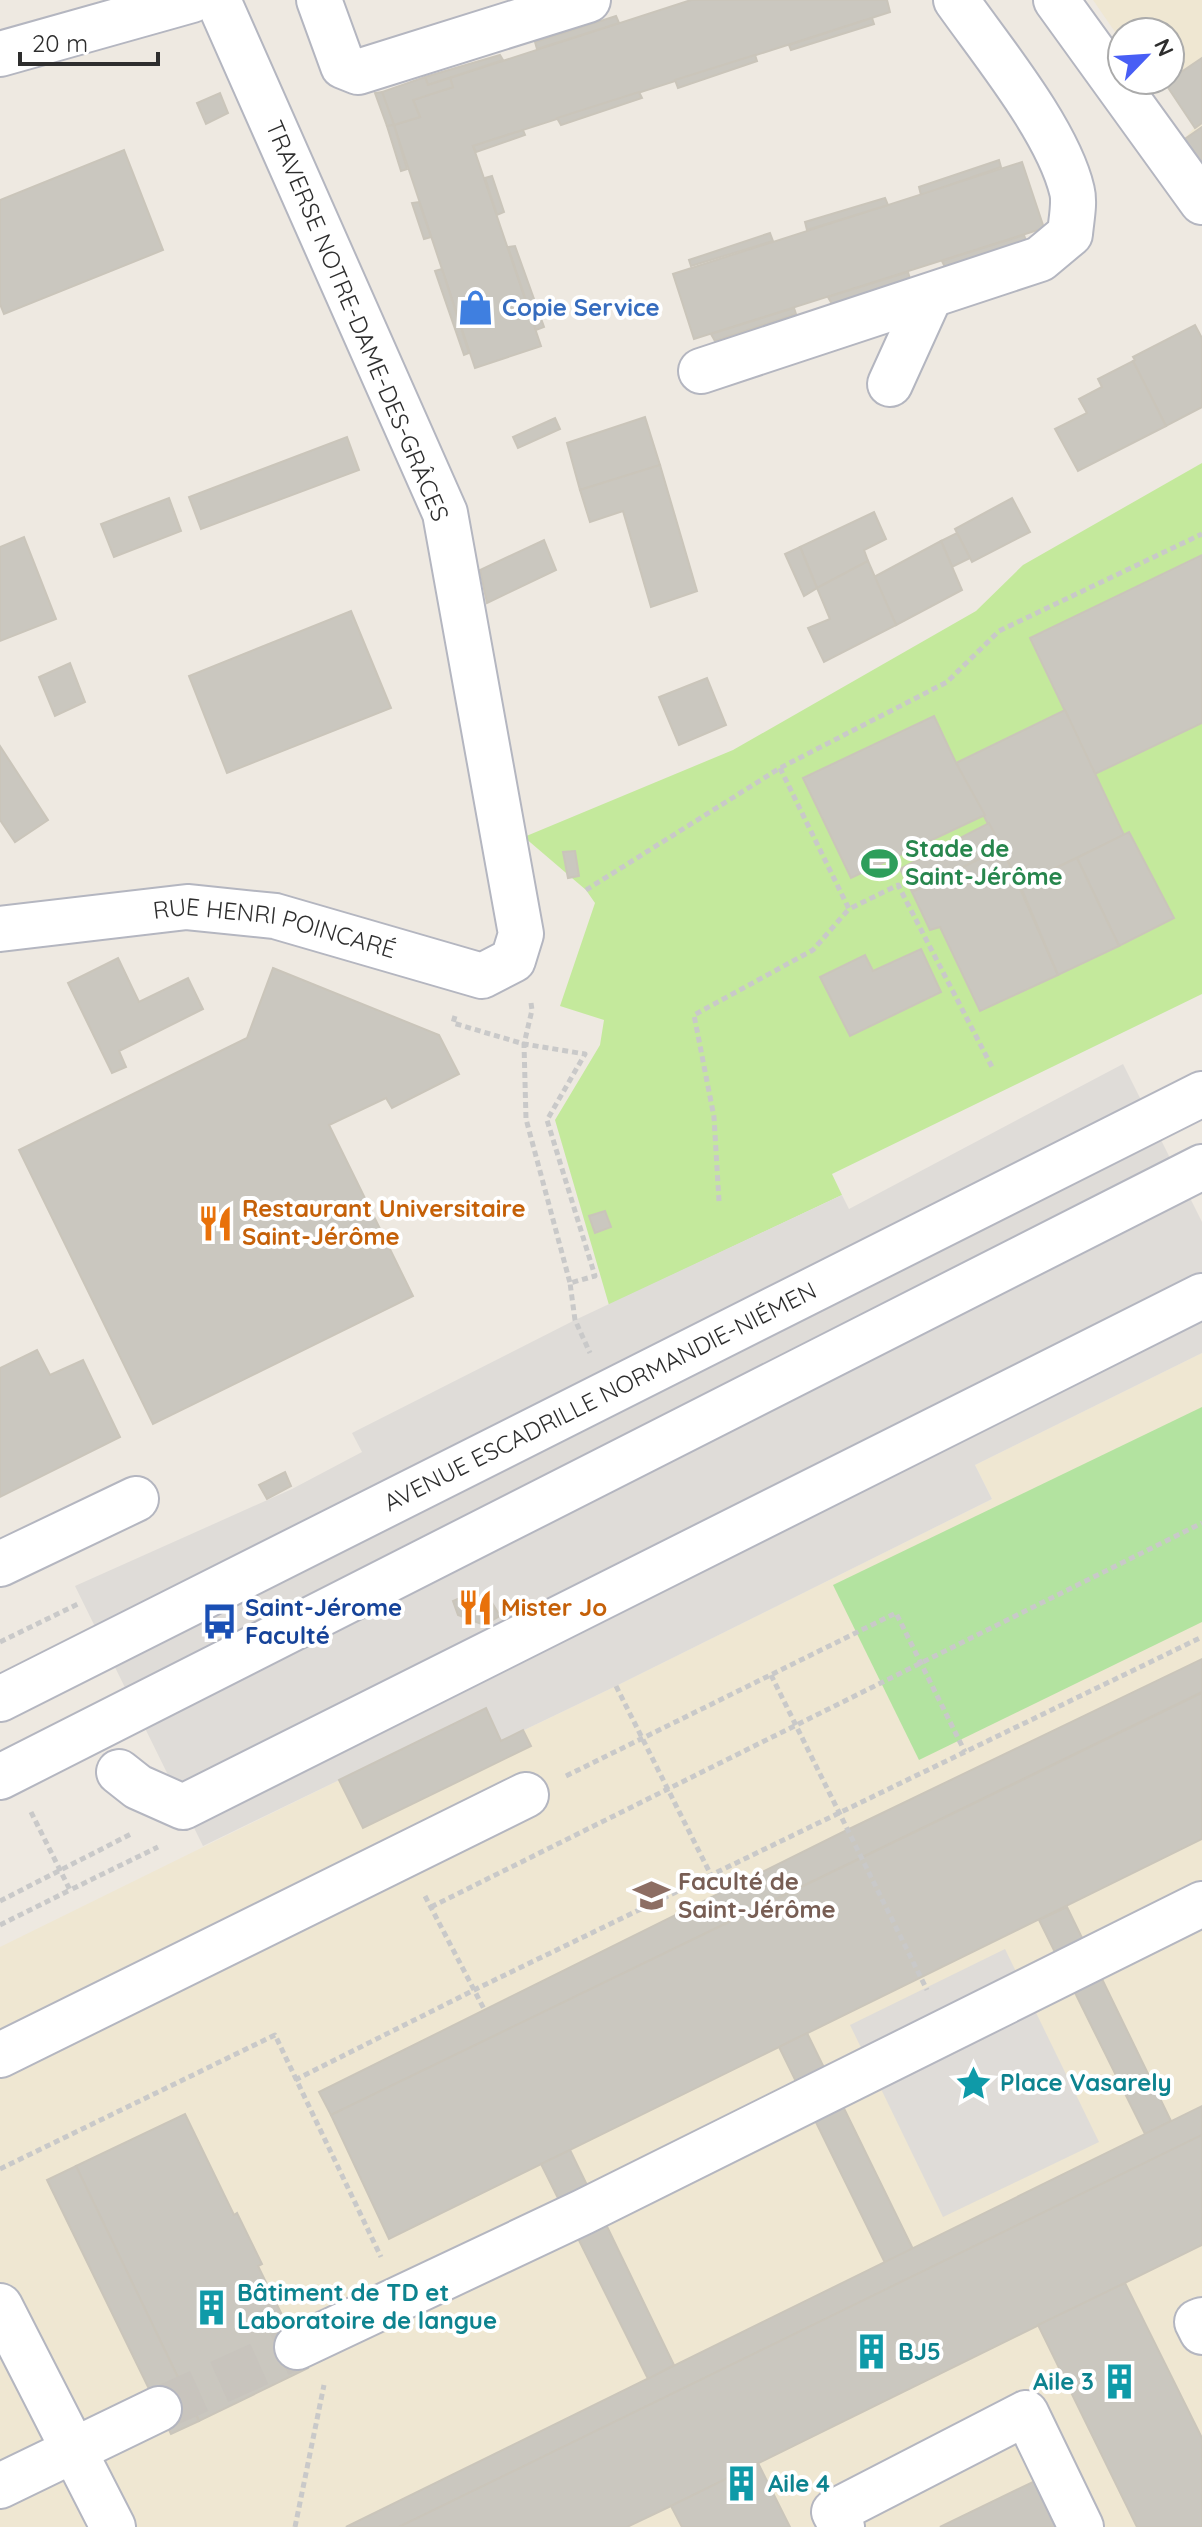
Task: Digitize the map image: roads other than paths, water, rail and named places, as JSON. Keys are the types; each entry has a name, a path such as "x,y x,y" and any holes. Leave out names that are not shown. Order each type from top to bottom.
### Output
{"street":[{"path":"0,54 192,0"},
{"name":"TRAVERSE NOTRE-DAME-DES-GRÂCES","path":"218,0 445,513 521,934"},
{"path":"319,0 343,66 358,72 588,0"},
{"path":"701,371 1040,259 1070,234 1073,193 1059,155 1043,126 956,0"},
{"path":"1056,0 1202,202"},
{"path":"890,384 930,296"},
{"name":"RUE HENRI POINCARÉ","path":"0,929 187,907 275,916 482,976 513,960 521,934"},
{"name":"AVENUE ESCADRILLE NORMANDIE-NIÉMEN","path":"0,1699 1202,1094"},
{"path":"5,1774 1202,1167"},
{"path":"119,1772 175,1825 1202,1296"},
{"path":"0,1564 136,1499"},
{"path":"0,2055 526,1795"},
{"path":"316,2338 583,2212 1202,1904"},
{"path":"0,2306 10,2350 73,2452 113,2527"},
{"path":"1202,2320 1197,2322 1202,2332"},
{"path":"0,2486 159,2409"},
{"path":"842,2527 834,2512 1026,2413 1081,2527"}],"tunnel":[{"path":"159,2409 297,2347"}],"place":[{"name":"Copie Service","path":"476,308"},
{"name":"Stade de Saint-Jérôme","path":"879,863"},
{"name":"Restaurant Universitaire Saint-Jérôme","path":"216,1223"},
{"name":"Mister Jo","path":"475,1608"},
{"name":"Saint-Jérome Faculté","path":"219,1622"},
{"name":"Faculté de Saint-Jérôme","path":"652,1896"},
{"name":"Place Vasarely","path":"974,2083"},
{"name":"Bâtiment de TD et Laboratoire de langue","path":"211,2307"},
{"name":"BJ5","path":"872,2352"},
{"name":"Aile 3","path":"1120,2382"},
{"name":"Aile 4","path":"742,2484"}]}
